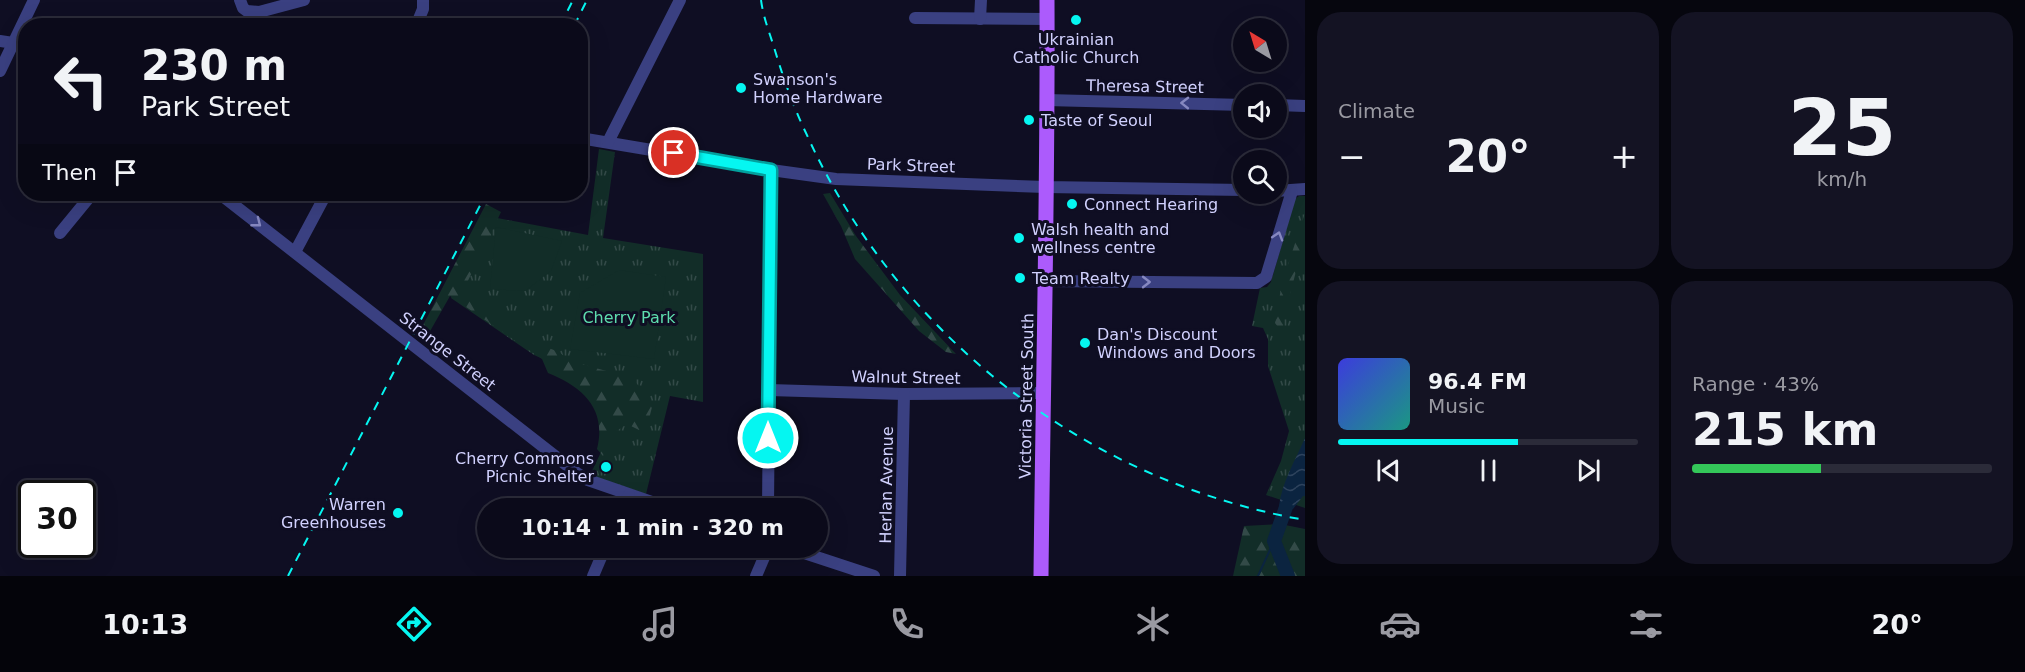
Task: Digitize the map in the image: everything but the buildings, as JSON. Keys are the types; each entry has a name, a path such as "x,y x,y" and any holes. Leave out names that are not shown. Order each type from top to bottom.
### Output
{"main road":[{"name":"Victoria Street South","path":"1041,576 1046,281 1047,0"}],"street":[{"path":"28,18 34,0"},
{"path":"240,0 243,8 252,12 304,0"},
{"path":"421,18 423,0"},
{"path":"608,142 680,0"},
{"path":"980,19 981,0"},
{"path":"915,18 1047,19"},
{"path":"0,41 18,44"},
{"path":"0,70 18,45"},
{"name":"Theresa Street","path":"1046,100 1233,105"},
{"path":"1287,105 1305,106"},
{"name":"Park Street","path":"588,139 836,179 1046,187 1233,190"},
{"path":"768,498 771,170"},
{"path":"1287,191 1305,189"},
{"path":"1046,281 1257,283 1263,281 1292,191"},
{"path":"60,233 86,201"},
{"name":"Strange Street","path":"229,201 578,474 588,480 638,498"},
{"path":"295,252 322,201"},
{"name":"Walnut Street","path":"769,390 904,394 1043,393"},
{"name":"Herlan Avenue","path":"900,576 904,394"},
{"path":"593,576 601,558"},
{"path":"756,576 764,558"},
{"path":"819,558 874,576"}],"green space":[{"name":"Cherry Park","path":"599,149 615,152 603,238 703,254 703,402 670,396 646,494 590,475 629,394 534,355 451,298 492,217 588,235"},
{"path":"830,193 856,236 900,295 956,354 946,352 919,331 855,259 841,226 823,194"},
{"path":"1305,196 1305,508 1266,495 1281,461 1289,431 1268,366 1268,339 1263,328 1252,326 1260,288 1267,287 1271,282 1295,199"},
{"path":"486,204 501,212 463,291 535,346 559,352 570,361 632,378 652,407 647,427 639,430 627,424 615,432 603,456 597,449 598,422 589,401 572,385 548,373 542,359 450,296 429,333 421,329"},
{"path":"1305,213 1305,258 1300,255 1282,327 1278,327 1275,323 1282,283"},
{"path":"496,227 562,241 551,271 525,291 490,289"},
{"path":"619,270 666,277 654,359 570,349 580,293"},
{"path":"1280,524 1305,529 1305,576 1233,576 1244,526"}],"water":[{"path":"1305,438 1305,496 1293,509 1279,506 1286,480"}],"waterway":[{"path":"1286,507 1274,541 1288,576"},
{"path":"1258,576 1274,541"}],"railway":[{"path":"564,18 573,0"},
{"path":"578,18 587,0"},
{"path":"761,0 796,111 845,206 892,273 946,334 1008,388 1075,434 1147,472 1224,501 1305,520"},
{"path":"288,576 482,201"}],"place":[{"name":"Ukrainian Catholic Church","path":"1076,20"},
{"name":"Swanson's Home Hardware","path":"741,88"},
{"name":"Taste of Seoul","path":"1029,120"},
{"name":"Connect Hearing","path":"1072,204"},
{"name":"Walsh health and wellness centre","path":"1019,238"},
{"name":"Team Realty","path":"1020,278"},
{"name":"Dan's Discount Windows and Doors","path":"1085,343"},
{"name":"Cherry Commons Picnic Shelter","path":"606,467"},
{"name":"Warren Greenhouses","path":"398,513"}],"route":[{"path":"674,153 771,170 768,438"}]}
